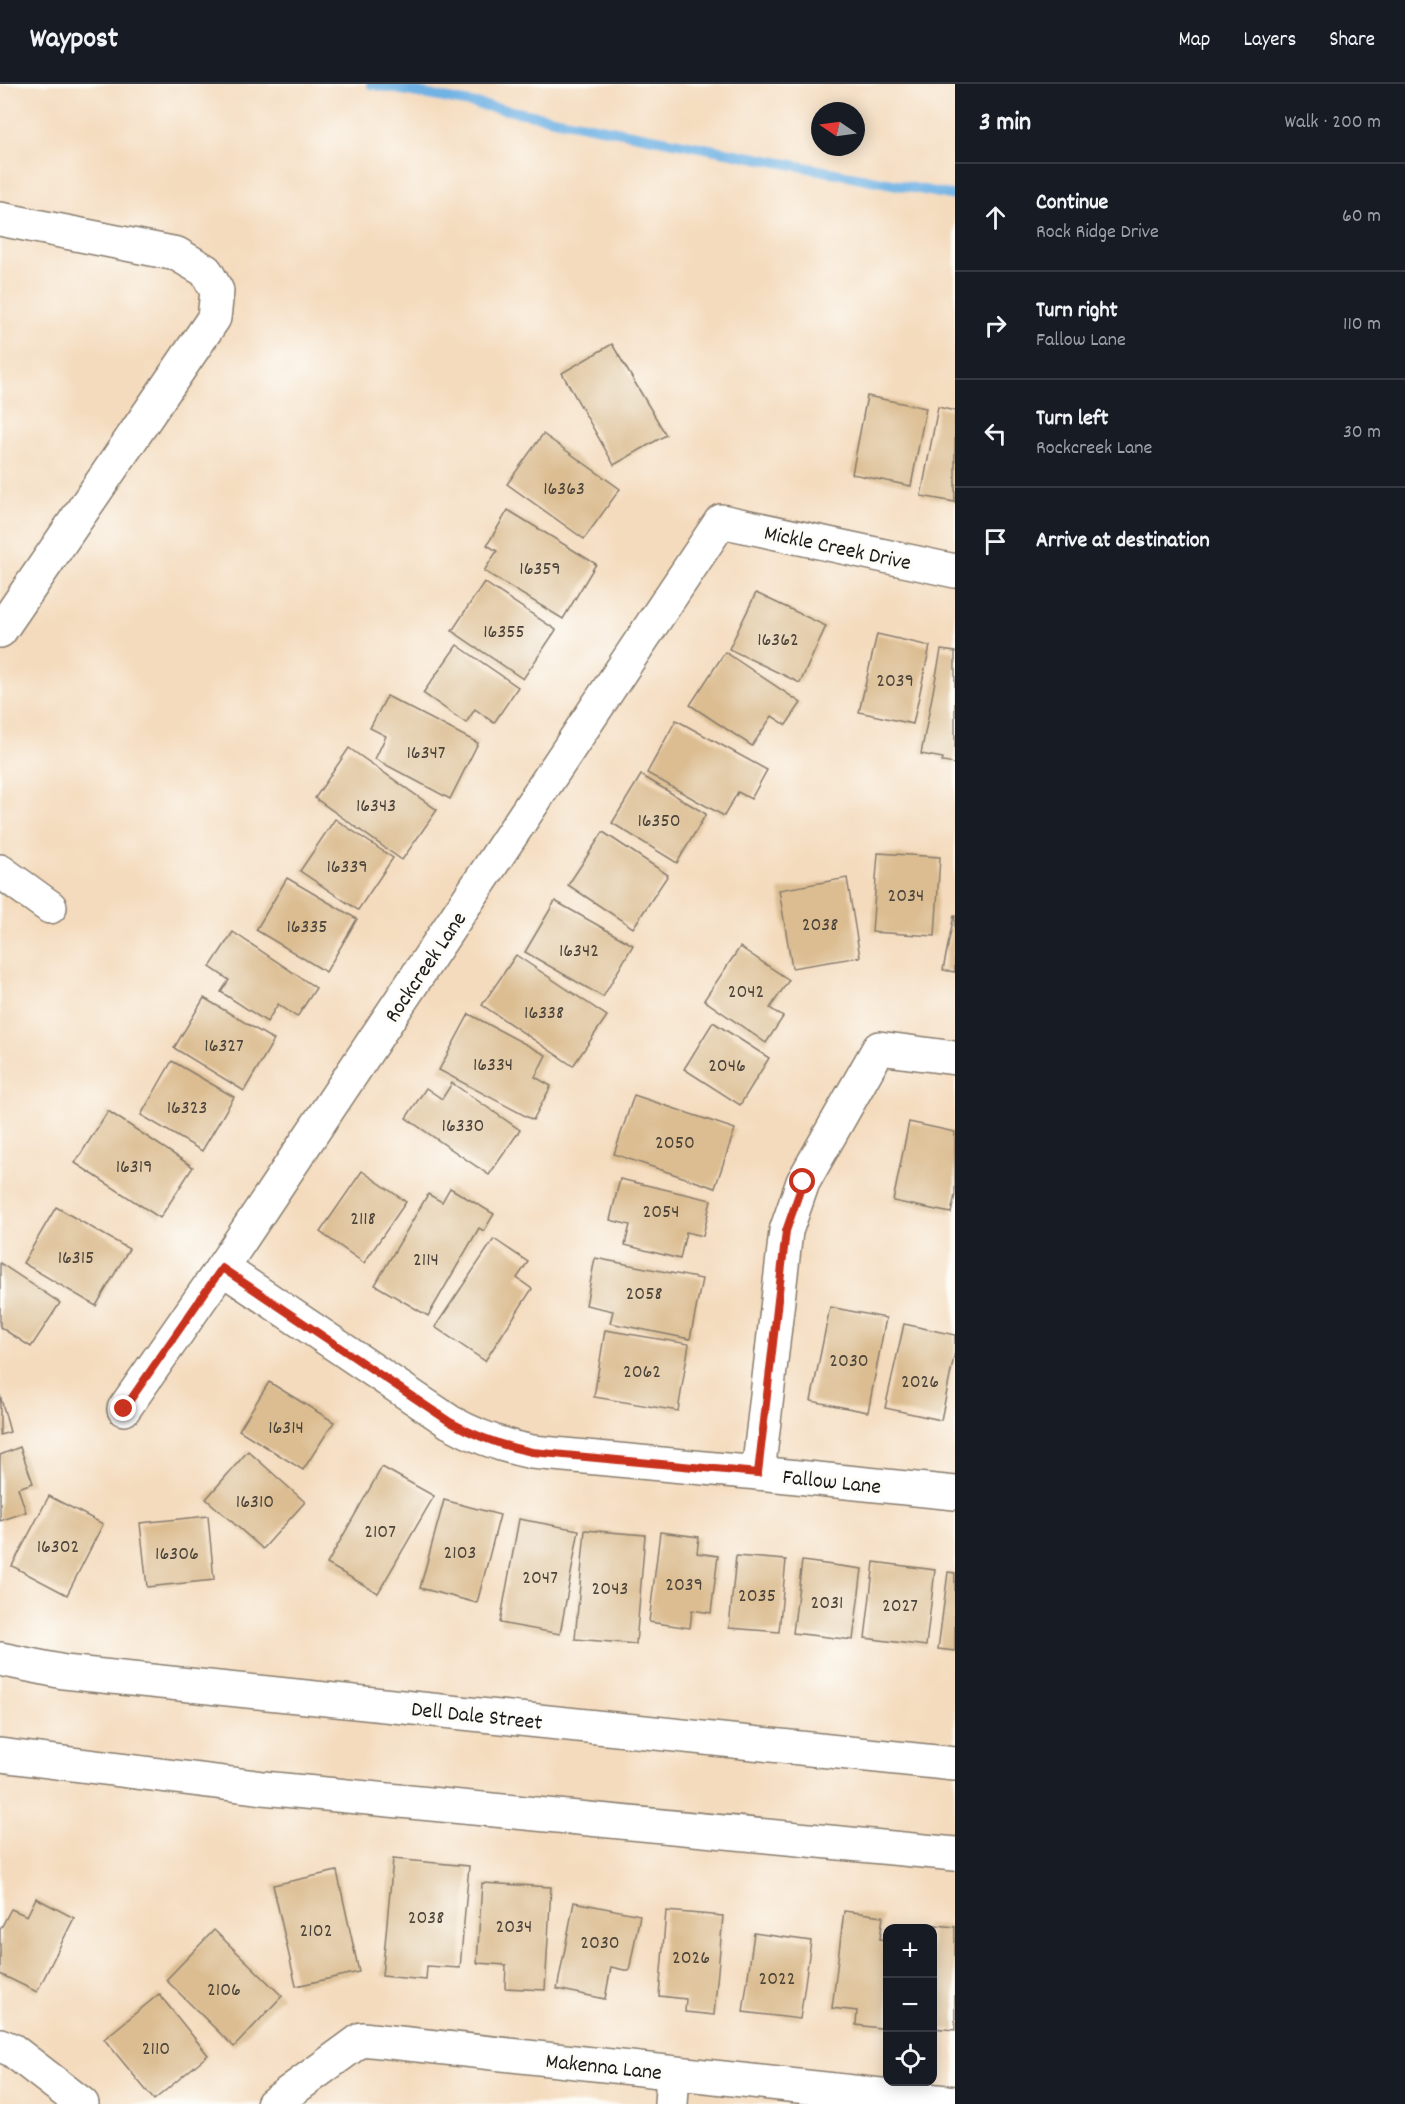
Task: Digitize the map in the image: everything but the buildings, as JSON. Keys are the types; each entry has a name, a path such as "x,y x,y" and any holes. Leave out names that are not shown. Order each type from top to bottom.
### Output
{"street":[{"path":"0,219 177,254 206,271 217,291 214,318 0,631"},
{"name":"Mickle Creek Drive","path":"721,521 955,571"},
{"name":"Rockcreek Lane","path":"124,1409 222,1268 721,521"},
{"path":"0,871 50,907"},
{"path":"758,1473 786,1231 803,1182 879,1048 955,1058"},
{"name":"Fallow Lane","path":"222,1268 450,1422 484,1440 502,1446 532,1452 955,1493"},
{"name":"Dell Dale Street","path":"0,1659 64,1672 955,1764"},
{"path":"0,1755 263,1788 955,1854"},
{"name":"Makenna Lane","path":"273,2104 362,2039 672,2088 955,2103"},
{"path":"0,2045 12,2050 82,2104"}],"waterway":[{"path":"371,84 955,196"}],"route":[{"path":"124,1409 222,1268 450,1422 476,1437 502,1446 532,1452 758,1473 786,1231 803,1182"}]}
